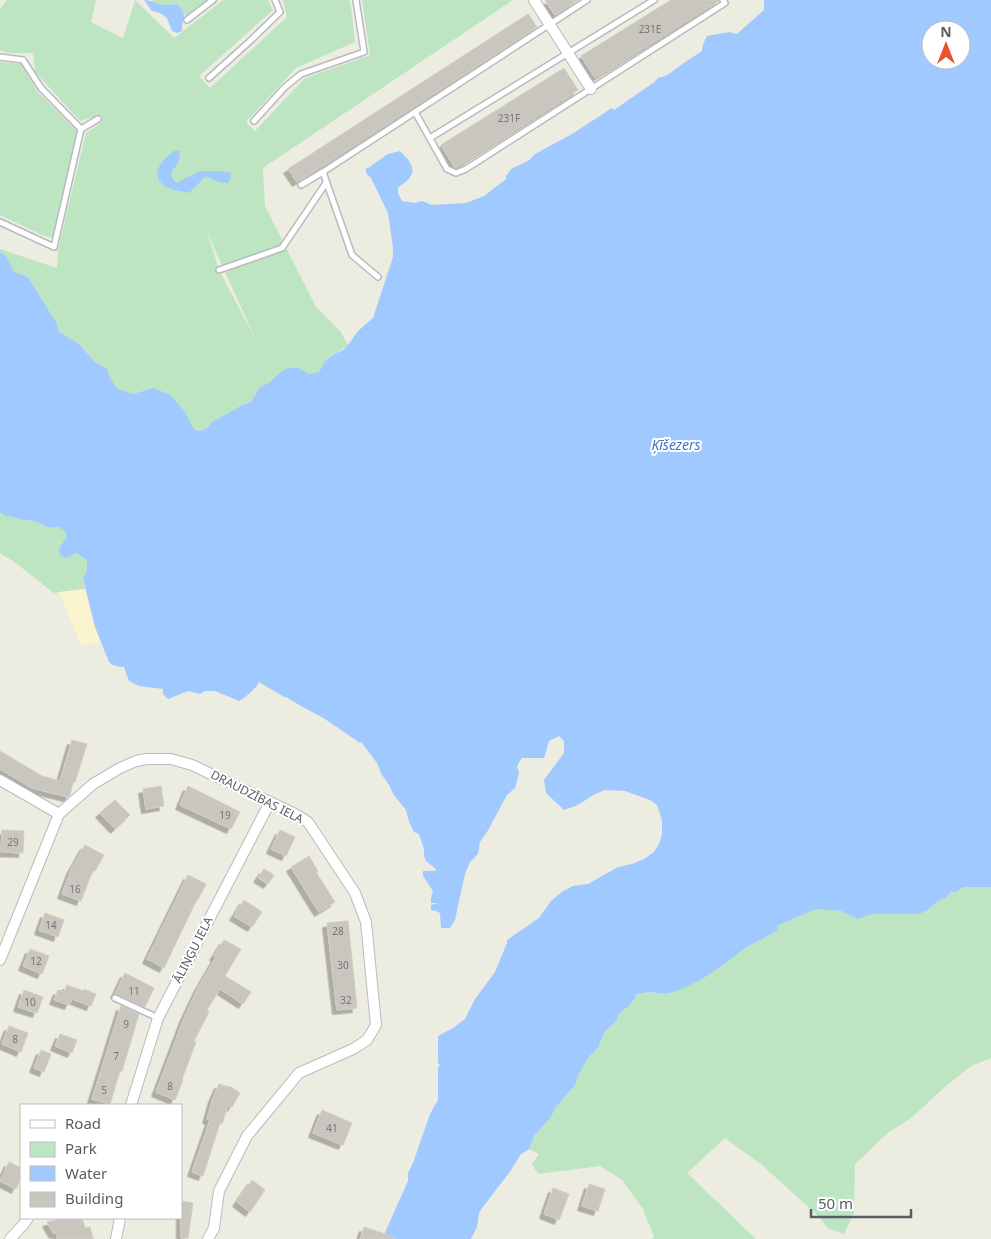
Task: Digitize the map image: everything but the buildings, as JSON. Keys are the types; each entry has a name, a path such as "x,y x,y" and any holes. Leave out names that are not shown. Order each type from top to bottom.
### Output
{"street":[{"path":"534,0 591,90"},
{"name":"DRAUDZĪBAS IELA","path":"0,960 59,814 93,784 120,768 136,761 147,759 171,759 192,765 308,822 355,893 366,922 376,1025 367,1040 353,1049 299,1073 247,1136 219,1191 214,1228 208,1239"},
{"path":"0,780 59,814"},
{"name":"ĀLIŅĢU IELA","path":"131,1104 158,1018 270,802"},
{"path":"10,1239 27,1219"},
{"path":"116,1239 120,1219"}],"lane":[{"path":"187,20 213,0"},
{"path":"209,78 280,12 275,0"},
{"path":"254,121 285,87 301,74 364,52 356,0"},
{"path":"301,185 586,0"},
{"path":"430,138 654,0"},
{"path":"415,112 447,169 456,173 466,169 591,90 725,3 723,0"},
{"path":"0,58 23,60 41,88 81,129"},
{"path":"0,222 54,246 81,129 98,119"},
{"path":"323,172 352,255 378,277"},
{"path":"219,270 282,248 326,183"},
{"path":"115,998 158,1018"}],"green space":[{"path":"7,0 96,0 91,22 123,38 135,0 174,38 223,0 268,0 273,10 199,76 210,88 287,17 283,0 349,0 355,42 296,68 246,122 255,131 305,78 370,55 362,0 513,0 263,168 265,206 316,307 341,332 348,345 328,358 319,372 309,374 297,367 277,375 270,382 259,388 251,402 213,421 206,429 200,431 195,430 184,410 169,394 153,388 133,394 118,390 111,380 107,369 96,363 79,344 58,332 56,322 28,277 14,272 6,256 0,252 0,249 57,268 58,249 86,133 102,122 101,115 80,121 35,72 33,53 7,53 0,50 0,9","holes":["206,228 256,340 219,270"]},
{"path":"151,0 208,0 187,18 177,4 167,6 157,4"},
{"path":"0,62 21,64 37,91 77,131 53,238 42,235 0,215"},
{"path":"0,512 5,516 35,521 49,528 58,527 64,530 67,536 59,549 66,558 77,553 87,560 87,570 83,578 85,589 54,593 0,553"},
{"path":"964,887 991,887 991,1058 971,1066 911,1118 889,1132 855,1164 854,1213 844,1234 829,1229 815,1213 762,1165 725,1138 687,1173 756,1239 652,1239 654,1237 643,1209 622,1180 600,1166 538,1174 532,1164 539,1154 529,1149 533,1137 575,1085 578,1075 588,1058 598,1048 605,1031 617,1021 617,1016 631,1004 637,994 649,992 664,994 701,980 745,948 777,931 777,926 816,909 841,911 858,919 873,914 920,914 952,892"}],"sand":[{"path":"85,589 101,642 81,645 59,592"}],"water":[{"path":"144,0 166,5 177,4 184,14 182,31 177,33 172,31 167,18 160,13 152,11"},
{"name":"Ķīšezers","path":"764,0 991,0 991,887 964,887 956,892 951,892 947,897 920,914 873,914 858,919 841,911 816,909 777,926 777,931 745,948 701,980 674,992 637,994 631,1004 617,1016 617,1021 605,1031 598,1048 588,1058 578,1075 575,1085 534,1136 529,1149 521,1154 482,1208 479,1213 477,1227 471,1239 387,1239 383,1237 408,1181 408,1173 430,1114 438,1100 438,1068 440,1065 438,1063 438,1036 465,1019 475,999 495,972 507,940 539,918 551,901 563,891 573,886 588,884 618,867 644,859 654,852 662,835 662,820 657,805 650,800 625,791 605,790 578,805 564,810 546,793 544,780 564,753 564,741 559,736 549,741 544,758 522,758 517,766 519,773 515,788 507,795 480,842 478,854 470,862 465,874 455,920 450,928 441,928 440,913 431,910 431,905 438,903 431,903 433,891 423,876 423,871 435,871 436,869 426,861 419,834 414,832 406,810 394,795 377,763 362,741 360,743 325,719 259,682 250,693 239,701 215,691 205,691 200,694 188,691 168,699 163,694 163,689 139,686 129,681 124,667 116,666 109,662 95,627 83,578 87,570 87,560 77,553 66,558 60,555 59,549 67,536 64,530 58,527 49,528 35,521 5,516 0,512 0,252 6,256 14,272 28,277 56,322 59,332 79,344 96,363 107,369 111,380 118,389 133,394 153,388 169,394 184,410 195,430 200,431 206,429 213,421 251,402 259,388 270,382 285,369 297,367 309,374 319,372 325,361 343,350 358,331 373,318 393,257 393,247 388,213 371,178 366,173 366,168 388,154 400,151 412,166 412,173 409,178 398,188 402,201 415,203 422,201 432,205 466,203 484,196 506,179 511,169 528,161 535,154 572,134 612,108 614,110 658,78 669,74 702,51 707,36 730,32 737,34 764,10"},
{"path":"174,151 179,151 178,164 171,173 176,183 201,171 231,173 231,178 228,183 225,183 206,176 189,193 167,187 162,184 157,174 160,166"}]}
